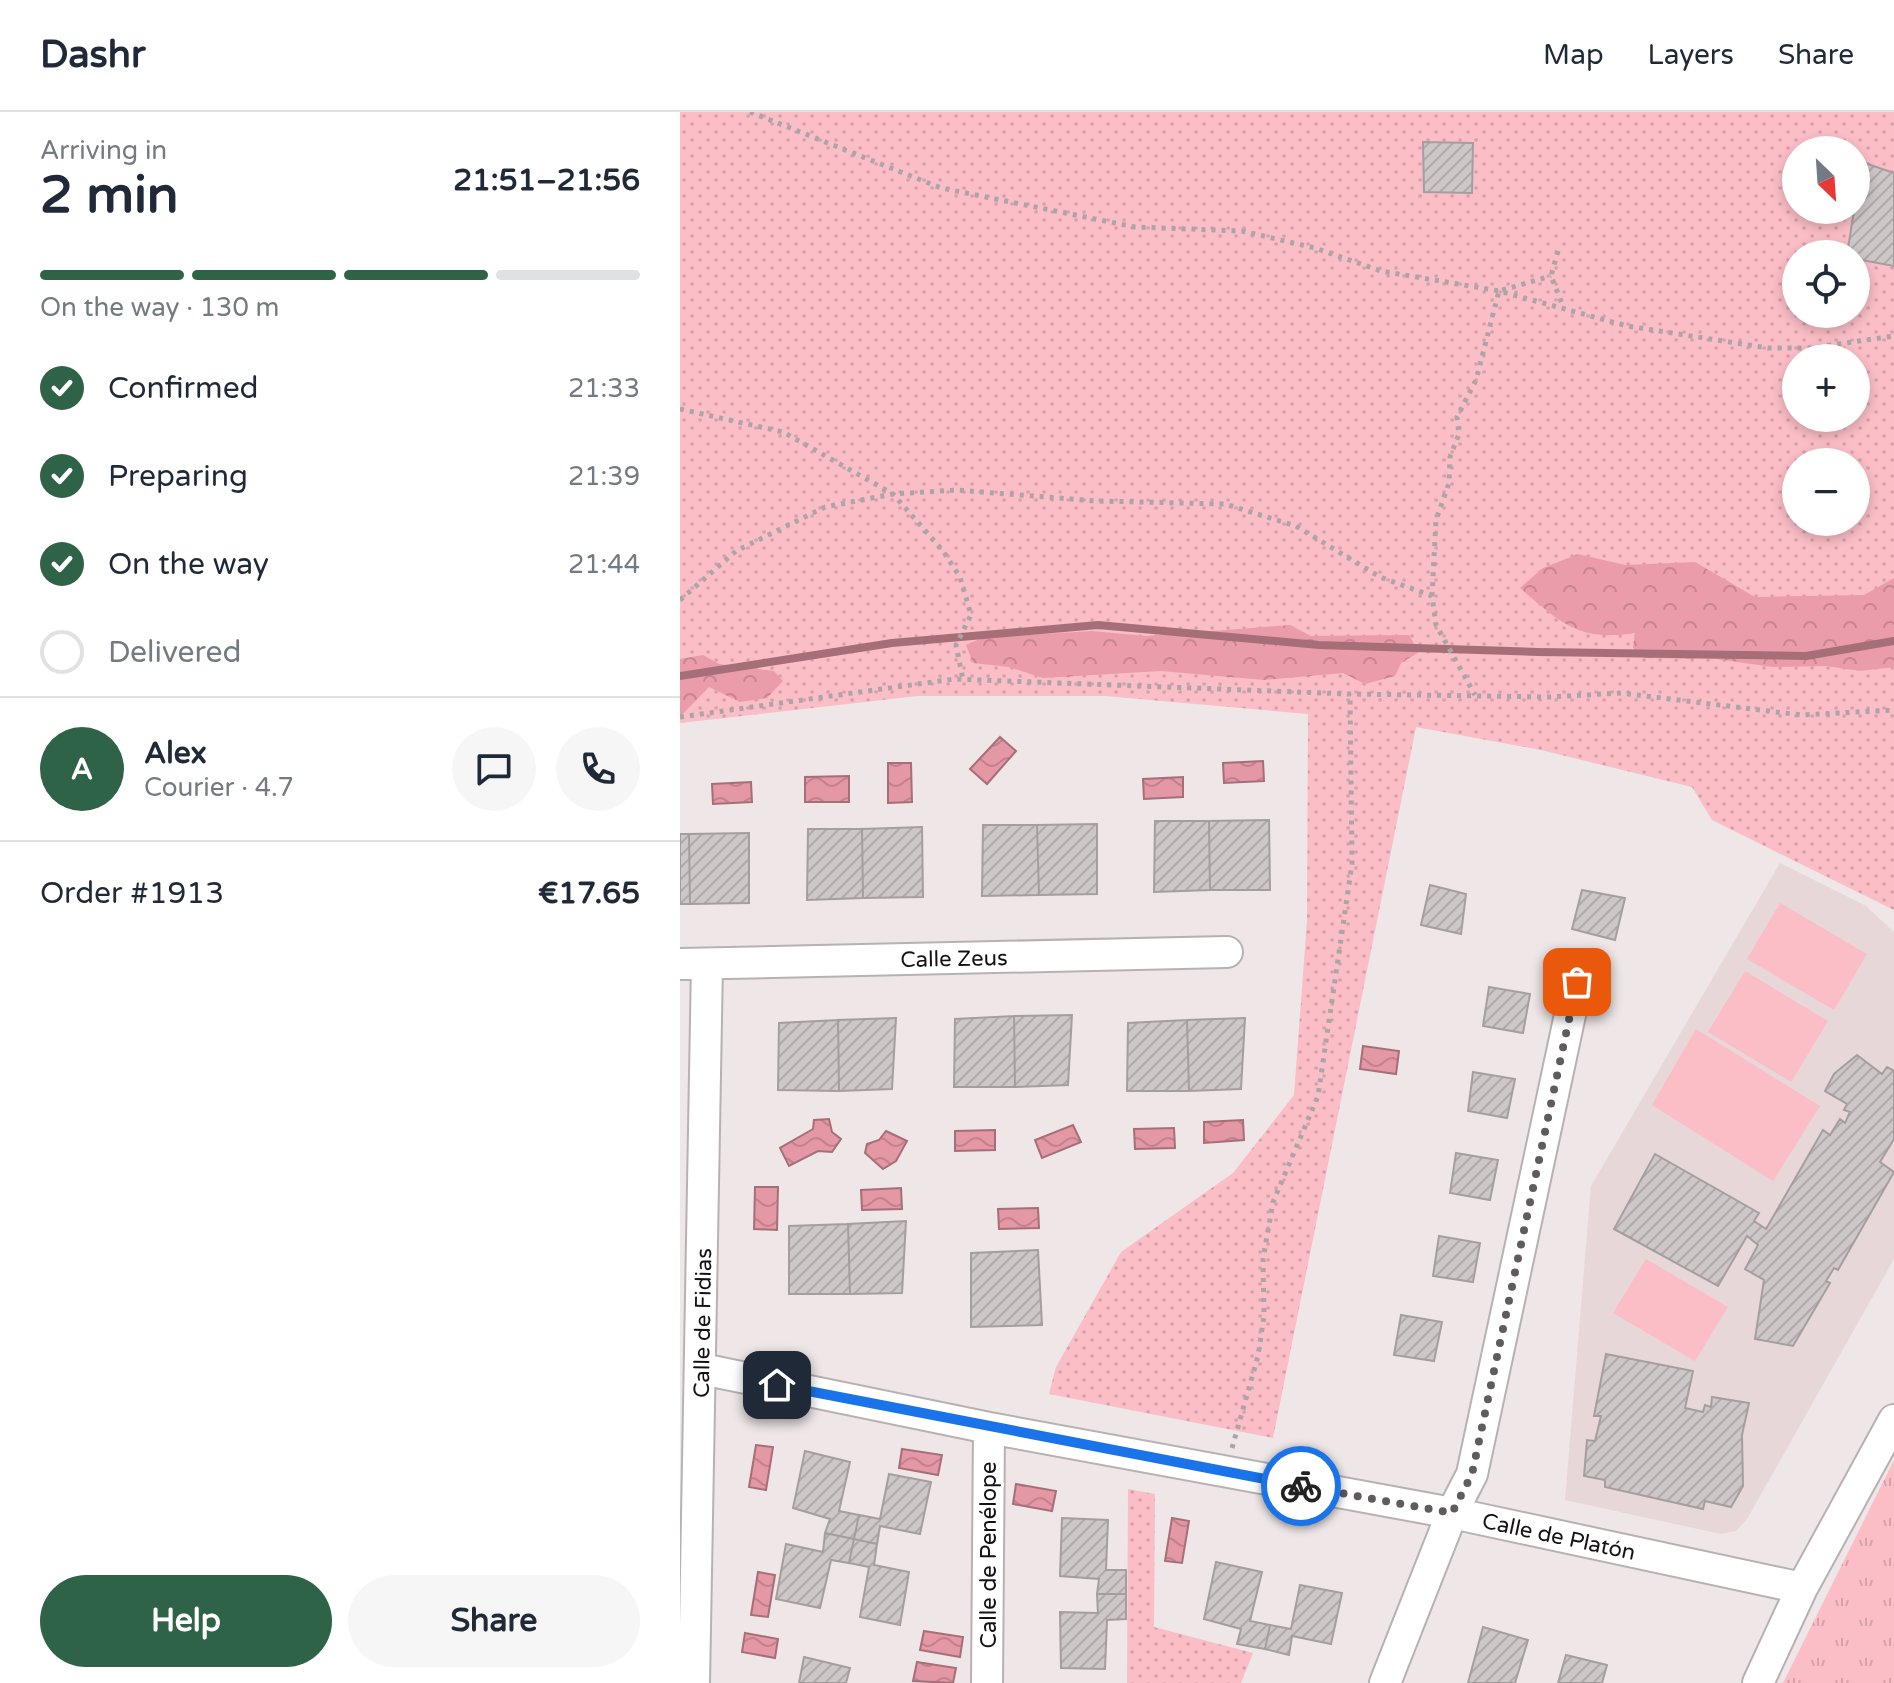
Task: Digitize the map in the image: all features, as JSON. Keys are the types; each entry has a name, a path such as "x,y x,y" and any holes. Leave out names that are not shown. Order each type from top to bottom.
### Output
{"street":[{"name":"Calle Zeus","path":"693,964 1227,952"},
{"name":"Calle de Fidias","path":"693,964 702,1369 694,1683"},
{"path":"1385,1683 1452,1513 1472,1474 1577,982"},
{"name":"Calle de Platón","path":"702,1369 989,1428 1452,1513 1802,1588"},
{"path":"1758,1683 1802,1588 1894,1420"},
{"name":"Calle de Penélope","path":"987,1683 989,1428"}],"path":[{"path":"750,112 941,188 1135,227 1242,231 1315,248 1381,271 1499,291 1563,306 1627,326 1768,348 1810,348 1894,336"},
{"path":"1558,251 1551,276 1563,306"},
{"path":"1499,291 1551,276"},
{"path":"1475,696 1436,625 1432,596 1436,520 1449,483 1450,457 1459,434 1457,417 1476,380 1499,291"},
{"path":"680,409 783,432 893,494 943,551 960,577 971,615 956,645 963,680"},
{"path":"680,600 736,551 825,507 893,494 956,490 1097,501 1225,504 1296,526 1380,577 1432,596"},
{"path":"680,717 963,680 1350,694 1475,696 1621,693 1801,715 1894,710"},
{"path":"1225,1471 1258,1356 1264,1316 1263,1259 1273,1202 1318,1096 1352,864 1350,694"}],"shaded area":[{"path":"1780,863 1866,906 1894,932 1894,1259 1747,1519 1736,1531 1721,1534 1565,1500 1591,1186"}],"green space":[{"path":"680,112 1894,112 1894,910 1712,820 1692,787 1541,750 1416,727 1273,1438 1049,1394 1056,1367 1121,1252 1233,1173 1294,1095 1307,921 1308,714 1105,696 917,696 680,723"},
{"path":"1578,554 1625,565 1695,562 1755,597 1864,595 1894,578 1894,667 1860,671 1826,666 1773,667 1716,659 1645,658 1633,648 1635,633 1599,635 1572,627 1520,588 1543,568"},
{"path":"1290,625 1311,636 1409,635 1419,652 1401,663 1395,676 1365,684 1343,673 1264,680 1161,671 1043,678 1009,667 973,663 966,645 982,638 1092,631 1146,636"},
{"path":"703,655 719,664 774,671 783,681 767,698 740,702 709,687 680,717 680,659"},
{"path":"1780,903 1867,954 1834,1010 1747,959"},
{"path":"1745,971 1828,1021 1791,1082 1708,1032"},
{"path":"1696,1029 1820,1106 1773,1181 1652,1105"},
{"path":"1646,1259 1728,1307 1695,1361 1613,1313"},
{"path":"1894,1461 1894,1683 1783,1683 1892,1464"},
{"path":"1128,1489 1155,1494 1154,1627 1253,1653 1241,1683 1127,1683"}],"water":[{"path":"1000,737 1016,751 987,784 970,769"},
{"path":"1263,761 1264,781 1224,783 1223,763"},
{"path":"888,763 911,763 912,802 888,803"},
{"path":"849,776 849,802 805,802 805,777"},
{"path":"1183,777 1183,797 1144,799 1143,779"},
{"path":"751,782 752,802 713,804 712,784"},
{"path":"1363,1046 1399,1051 1396,1074 1360,1069"},
{"path":"829,1119 832,1132 841,1139 832,1152 818,1151 789,1166 780,1148 813,1129 814,1120"},
{"path":"1243,1120 1244,1140 1204,1143 1204,1122"},
{"path":"1073,1125 1081,1142 1042,1158 1035,1140"},
{"path":"1174,1128 1175,1148 1135,1149 1134,1129"},
{"path":"995,1130 995,1150 955,1151 955,1131"},
{"path":"886,1131 907,1141 896,1161 883,1169 865,1153 867,1144 879,1140"},
{"path":"755,1187 778,1187 777,1230 754,1229"},
{"path":"901,1188 902,1209 862,1210 861,1190"},
{"path":"1038,1208 1039,1228 999,1229 998,1209"},
{"path":"756,1445 773,1447 766,1490 749,1487"},
{"path":"902,1449 942,1455 938,1475 899,1468"},
{"path":"1016,1484 1056,1491 1052,1511 1013,1504"},
{"path":"1172,1518 1189,1521 1182,1563 1165,1561"},
{"path":"758,1572 775,1575 768,1617 751,1615"},
{"path":"924,1631 963,1637 960,1657 920,1650"},
{"path":"745,1633 778,1639 775,1658 742,1652"},
{"path":"917,1662 956,1668 953,1683 913,1681"}],"building":[{"path":"1423,142 1473,143 1472,193 1424,192"},
{"path":"1870,165 1894,173 1894,266 1870,262 1870,240 1849,240 1852,224 1870,224"},
{"path":"1269,820 1270,890 1210,890 1209,821"},
{"path":"1155,821 1209,821 1210,890 1154,892"},
{"path":"1097,824 1097,894 1039,895 1037,825"},
{"path":"983,825 1037,825 1039,895 982,896"},
{"path":"922,827 923,897 863,898 862,829"},
{"path":"808,829 862,829 863,898 807,900"},
{"path":"749,833 749,903 690,904 689,834"},
{"path":"680,834 689,834 690,904 680,904"},
{"path":"1430,885 1466,894 1461,934 1421,925"},
{"path":"1582,890 1625,898 1615,940 1572,929"},
{"path":"1489,987 1530,994 1523,1033 1483,1026"},
{"path":"1072,1015 1068,1085 1015,1087 1014,1016"},
{"path":"1014,1016 1015,1087 954,1087 955,1019"},
{"path":"896,1018 892,1089 839,1091 838,1020"},
{"path":"1245,1018 1241,1089 1189,1091 1187,1020"},
{"path":"838,1020 839,1091 778,1090 779,1023"},
{"path":"1187,1020 1189,1091 1127,1091 1128,1023"},
{"path":"1857,1055 1882,1074 1887,1067 1894,1071 1894,1139 1880,1162 1894,1172 1838,1270 1834,1268 1826,1281 1830,1283 1793,1346 1755,1339 1764,1280 1745,1269 1758,1245 1747,1236 1718,1286 1614,1229 1655,1154 1759,1213 1754,1221 1766,1229 1823,1130 1830,1135 1840,1119 1845,1123 1850,1112 1844,1110 1847,1104 1825,1091 1834,1074"},
{"path":"1473,1072 1515,1079 1507,1118 1468,1111"},
{"path":"1456,1153 1498,1160 1490,1200 1450,1193"},
{"path":"906,1221 902,1293 850,1294 848,1224"},
{"path":"848,1224 850,1294 789,1294 789,1226"},
{"path":"1439,1236 1480,1243 1473,1282 1433,1276"},
{"path":"1038,1250 1042,1325 971,1327 971,1253"},
{"path":"1401,1315 1442,1322 1434,1361 1394,1355"},
{"path":"1606,1354 1693,1371 1685,1408 1703,1412 1705,1405 1711,1407 1712,1397 1749,1403 1742,1435 1743,1486 1731,1507 1705,1501 1703,1509 1605,1487 1605,1480 1584,1476 1587,1440 1595,1441 1601,1416 1594,1416"},
{"path":"805,1451 850,1462 839,1511 859,1515 854,1539 825,1533 830,1519 793,1508"},
{"path":"889,1474 931,1482 920,1534 880,1526 877,1544 854,1539 859,1515 880,1519"},
{"path":"1062,1518 1108,1520 1106,1570 1126,1570 1126,1594 1097,1594 1099,1579 1060,1576"},
{"path":"825,1533 854,1539 849,1563 831,1560 820,1608 776,1599 786,1544 823,1552"},
{"path":"854,1539 877,1544 874,1565 909,1572 900,1625 860,1617 869,1567 849,1563"},
{"path":"1216,1562 1262,1572 1250,1621 1270,1625 1265,1649 1237,1644 1241,1629 1204,1619"},
{"path":"1300,1585 1342,1593 1331,1644 1292,1636 1289,1655 1265,1649 1270,1625 1291,1629"},
{"path":"1097,1594 1126,1594 1126,1619 1107,1620 1105,1669 1061,1668 1060,1612 1098,1613"},
{"path":"1483,1627 1528,1640 1515,1683 1468,1683"},
{"path":"1566,1655 1607,1665 1602,1683 1558,1683"},
{"path":"804,1657 850,1668 846,1683 799,1683"}],"waterway":[{"path":"680,676 892,643 1098,625 1319,645 1538,652 1806,656 1894,641"}],"way so far":[{"path":"1301,1486 1452,1513 1472,1474 1577,982"}],"route":[{"path":"777,1385 1301,1486"}]}
